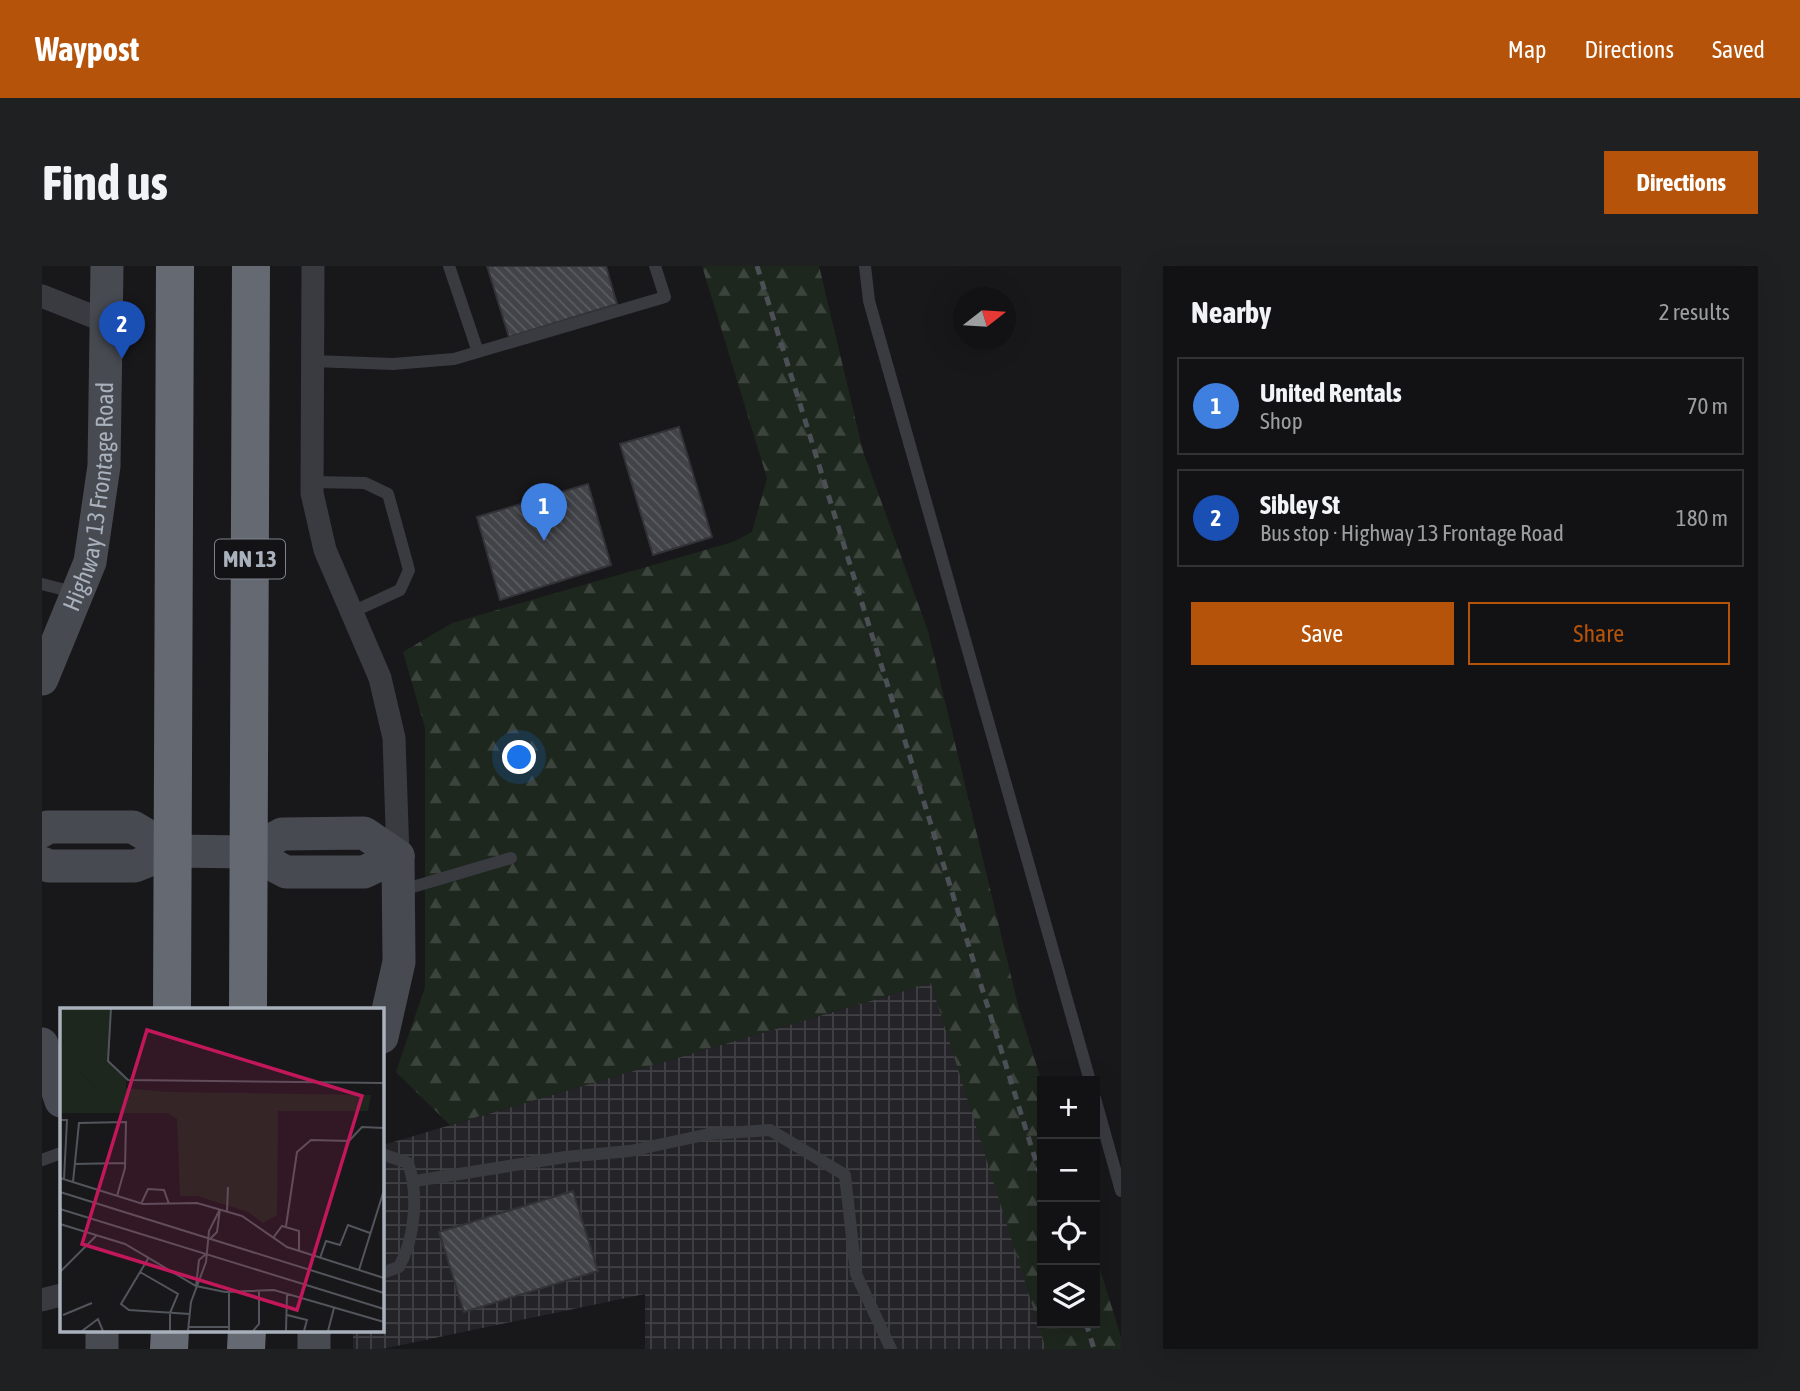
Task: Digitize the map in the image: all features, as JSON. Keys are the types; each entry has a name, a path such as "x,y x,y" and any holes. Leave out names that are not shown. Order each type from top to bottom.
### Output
{"highway":[{"path":"172,1008 175,266"},
{"name":"MN 13","path":"248,1008 251,266"}],"street":[{"name":"Highway 13 Frontage Road","path":"42,679 90,562 104,466 107,266"},
{"path":"313,266 312,482 325,550 380,678 394,737 399,962 383,1033"},
{"path":"42,296 107,322"},
{"path":"42,831 48,827 134,827 173,851"},
{"path":"42,863 49,866 135,866 173,851 249,852 282,834 364,833 398,856"},
{"path":"42,1045 53,1090"},
{"path":"42,1300 60,1295"}],"lane":[{"path":"449,266 478,352"},
{"path":"313,361 393,364 454,359 665,297 655,266"},
{"path":"866,266 869,301 1089,1076"},
{"path":"312,482 365,483 388,494 409,570 400,590 350,613"},
{"path":"42,584 78,593"},
{"path":"399,891 511,858"},
{"path":"1100,1116 1121,1191"},
{"path":"415,1181 565,1157 630,1151 709,1134 770,1130 845,1174 856,1274 891,1349"},
{"path":"42,1160 60,1153"},
{"path":"383,1154 408,1163 415,1181 410,1248 400,1267 383,1273"}],"shaded area":[{"path":"931,983 1037,1317 1037,1328 1040,1328 1047,1349 645,1349 645,1294 382,1349 353,1349 353,1332 383,1332 383,1145"}],"green space":[{"path":"702,266 819,266 863,451 928,631 1018,1005 1040,1076 1037,1076 1037,1320 931,983 450,1125 396,1072 425,987 425,728 403,652 452,623 733,542 752,532 767,478"},
{"path":"1100,1269 1121,1337 1121,1349 1046,1349 1039,1328 1100,1328"}],"building":[{"path":"487,266 606,266 617,304 509,337"},
{"path":"679,427 712,537 653,555 620,444"},
{"path":"588,484 611,565 500,600 477,517"},
{"path":"573,1191 598,1271 464,1312 439,1232"}],"railway":[{"path":"757,266 1037,1165"},
{"path":"1088,1328 1094,1349"}],"place":[{"name":"Sibley St","path":"122,359"},
{"name":"United Rentals","path":"544,541"}]}
